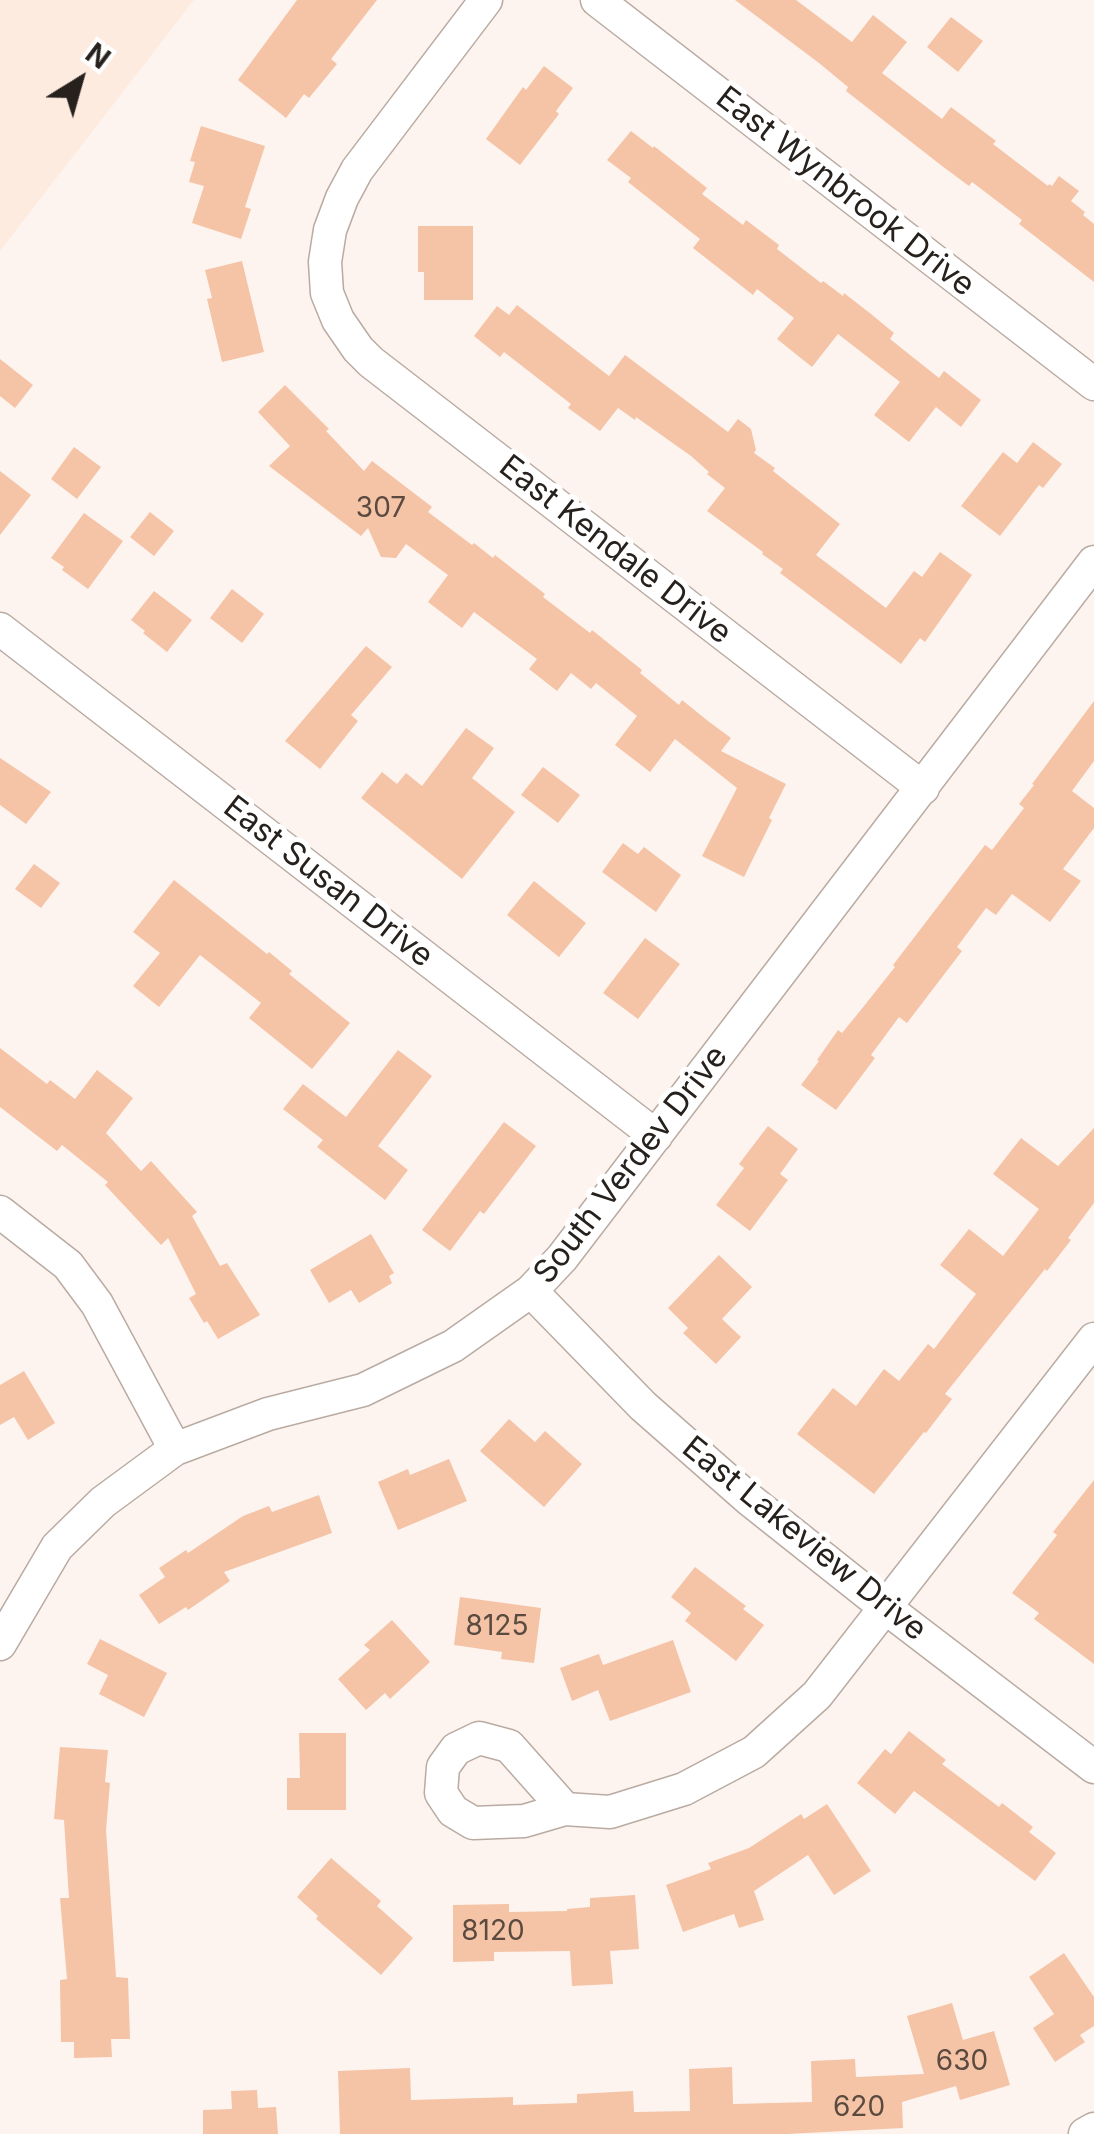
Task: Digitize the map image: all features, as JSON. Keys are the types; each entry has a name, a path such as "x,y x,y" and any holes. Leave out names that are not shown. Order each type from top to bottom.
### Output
{"street":[{"name":"East Kendale Drive","path":"486,0 357,170 342,198 326,247 324,276 346,335 371,362 923,788"},
{"name":"East Wynbrook Drive","path":"597,0 1094,384"},
{"name":"South Verdev Drive","path":"0,1644 57,1548 103,1502 175,1449 268,1414 363,1390 453,1346 531,1291 562,1258 1094,562"},
{"name":"East Susan Drive","path":"0,629 656,1136"},
{"path":"0,1212 68,1265 97,1304 175,1449"},
{"name":"East Lakeview Drive","path":"531,1291 644,1406 750,1500 1094,1768"},
{"path":"565,1808 610,1812 684,1789 754,1752 817,1695 1094,1339"},
{"path":"1085,2134 1094,2128"}],"shaded area":[{"path":"0,0 194,0 0,251"}],"building":[{"path":"297,0 377,0 331,59 337,64 309,98 304,94 286,118 238,80"},
{"path":"735,0 796,0 852,42 873,15 907,42 882,73 942,119 951,107 1048,186 1059,176 1079,191 1071,201 1094,224 1094,282 1019,224 1022,220 972,182 969,186 942,166 846,91 848,87 819,63"},
{"path":"951,17 983,41 958,72 927,47"},
{"path":"544,66 573,88 556,111 559,114 520,165 486,139 523,87 526,90"},
{"path":"201,126 265,146 245,207 251,209 241,239 192,223 204,186 189,182 195,162 190,161"},
{"path":"631,131 707,188 702,194 743,225 746,220 821,283 843,296 844,293 871,314 894,333 890,339 939,378 944,371 981,400 961,427 936,407 909,442 874,415 900,382 838,334 812,367 777,339 794,318 757,289 753,295 693,248 700,239 628,182 631,178 607,160"},
{"path":"418,226 473,226 473,300 424,300 424,272 418,272"},
{"path":"242,261 264,352 222,362 207,299 212,298 205,270"},
{"path":"517,305 609,376 625,355 728,432 738,419 751,429 754,453 840,524 816,555 886,608 914,571 922,577 940,552 972,575 925,642 920,638 901,664 780,573 783,569 763,552 707,511 725,488 691,456 618,408 600,431 504,352 500,357 474,336 497,306 509,315"},
{"path":"0,359 33,385 15,408 0,396"},
{"path":"285,385 364,471 372,461 432,507 428,512 472,545 493,558 495,555 545,594 543,597 642,670 640,673 679,705 682,700 731,738 721,751 786,784 744,877 702,856 737,788 675,739 650,772 615,745 637,716 596,683 591,689 571,673 557,691 529,669 537,659 474,612 462,628 428,602 448,575 406,544 396,558 381,557 368,528 361,536 269,466 290,446 258,412"},
{"path":"1033,442 1062,464 1043,488 1039,485 1000,536 961,506 1003,452 1017,463"},
{"path":"74,447 101,467 77,499 51,479"},
{"path":"0,471 31,495 0,535"},
{"path":"150,512 174,531 154,556 130,537"},
{"path":"84,513 123,541 88,589 51,558"},
{"path":"232,589 264,614 242,643 210,618"},
{"path":"154,591 192,620 167,652 131,620"},
{"path":"366,646 392,667 351,715 358,721 320,769 285,741"},
{"path":"1094,701 1094,761 1072,791 1094,808 1094,828 1063,869 1081,881 1050,922 1012,894 996,915 986,908 957,947 962,951 907,1023 899,1017 871,1055 875,1058 836,1110 801,1085 838,1030 842,1033 895,967 985,845 992,850 1024,808 1019,804 1032,784"},
{"path":"466,728 494,748 472,778 515,812 462,879 361,798 382,772 397,784 406,773 422,786"},
{"path":"0,758 51,792 26,824 0,805"},
{"path":"543,767 580,795 558,823 521,795"},
{"path":"623,843 638,854 644,847 681,875 656,912 602,872"},
{"path":"34,864 60,883 41,908 15,889"},
{"path":"174,880 269,952 292,971 289,974 350,1023 312,1069 249,1018 261,1003 200,955 159,1007 133,986 160,953 133,932"},
{"path":"534,881 586,923 559,957 507,915"},
{"path":"645,938 680,964 638,1019 603,993"},
{"path":"0,1048 47,1084 50,1080 75,1099 97,1070 133,1098 106,1133 141,1171 151,1161 197,1212 192,1216 220,1266 227,1263 260,1315 218,1339 189,1298 196,1294 168,1238 161,1245 105,1185 108,1182 62,1145 57,1151 0,1107"},
{"path":"398,1050 432,1076 378,1146 408,1170 385,1200 317,1147 323,1140 283,1109 303,1084 346,1117"},
{"path":"504,1122 536,1146 450,1251 422,1230"},
{"path":"768,1126 798,1149 780,1174 788,1180 750,1231 716,1205 744,1168 739,1164"},
{"path":"1094,1128 1094,1203 1047,1271 945,1394 952,1399 874,1494 797,1434 833,1388 856,1406 884,1369 899,1381 928,1344 934,1349 976,1294 940,1265 969,1229 1003,1256 1039,1209 993,1174 1021,1138 1058,1166"},
{"path":"371,1234 394,1273 389,1276 392,1283 359,1303 351,1290 329,1303 310,1270"},
{"path":"719,1255 752,1287 722,1319 741,1337 716,1364 683,1333 688,1328 668,1308"},
{"path":"24,1371 55,1423 28,1440 14,1417 0,1425 0,1385"},
{"path":"509,1419 535,1442 545,1431 582,1464 544,1507 480,1451"},
{"path":"449,1459 467,1501 398,1530 378,1482 408,1469 410,1475"},
{"path":"1094,1480 1094,1664 1034,1619 1039,1613 1012,1593"},
{"path":"319,1495 332,1533 224,1572 230,1581 188,1610 186,1607 159,1624 139,1595 165,1577 159,1568 243,1516 269,1506 272,1512"},
{"path":"695,1567 764,1625 736,1661 685,1621 691,1613 671,1597"},
{"path":"460,1597 541,1608 534,1663 501,1659 502,1652 454,1645"},
{"path":"392,1620 430,1662 390,1699 385,1693 366,1710 338,1679 370,1650 364,1645"},
{"path":"100,1639 167,1673 144,1717 99,1694 108,1675 87,1664"},
{"path":"673,1640 691,1692 610,1721 598,1690 572,1701 560,1668 599,1654 603,1665"},
{"path":"909,1731 946,1760 942,1764 1033,1827 1029,1832 1056,1853 1035,1881 914,1791 895,1814 857,1783 885,1749 891,1754"},
{"path":"299,1733 346,1733 346,1810 287,1810 287,1778 300,1778"},
{"path":"60,1747 108,1750 106,1830 116,1977 128,1978 130,2039 111,2039 112,2057 74,2058 74,2042 61,2042 60,1980 67,1979 60,1898 69,1898 64,1820 54,1819"},
{"path":"827,1804 871,1871 834,1895 808,1855 754,1891 764,1920 739,1928 734,1914 683,1932 666,1885 711,1869 708,1863 749,1848 801,1814 804,1819"},
{"path":"331,1858 381,1901 377,1906 413,1938 381,1975 316,1919 318,1916 297,1897"},
{"path":"635,1895 639,1949 610,1951 613,1984 572,1986 570,1951 494,1952 494,1961 453,1962 453,1905 509,1904 509,1912 567,1911 590,1907 590,1898"},
{"path":"1064,1953 1094,1997 1094,2026 1080,2035 1085,2042 1055,2062 1033,2028 1054,2014 1029,1977"},
{"path":"952,2003 963,2040 994,2031 1010,2085 960,2100 956,2086 902,2102 903,2128 787,2134 340,2134 338,2071 410,2068 411,2100 513,2097 513,2105 577,2103 577,2094 633,2091 634,2112 690,2111 689,2069 732,2067 733,2104 812,2102 811,2061 855,2059 856,2077 924,2074 907,2016"},
{"path":"257,2090 258,2108 276,2107 278,2134 203,2134 203,2110 232,2109 231,2091"}]}
